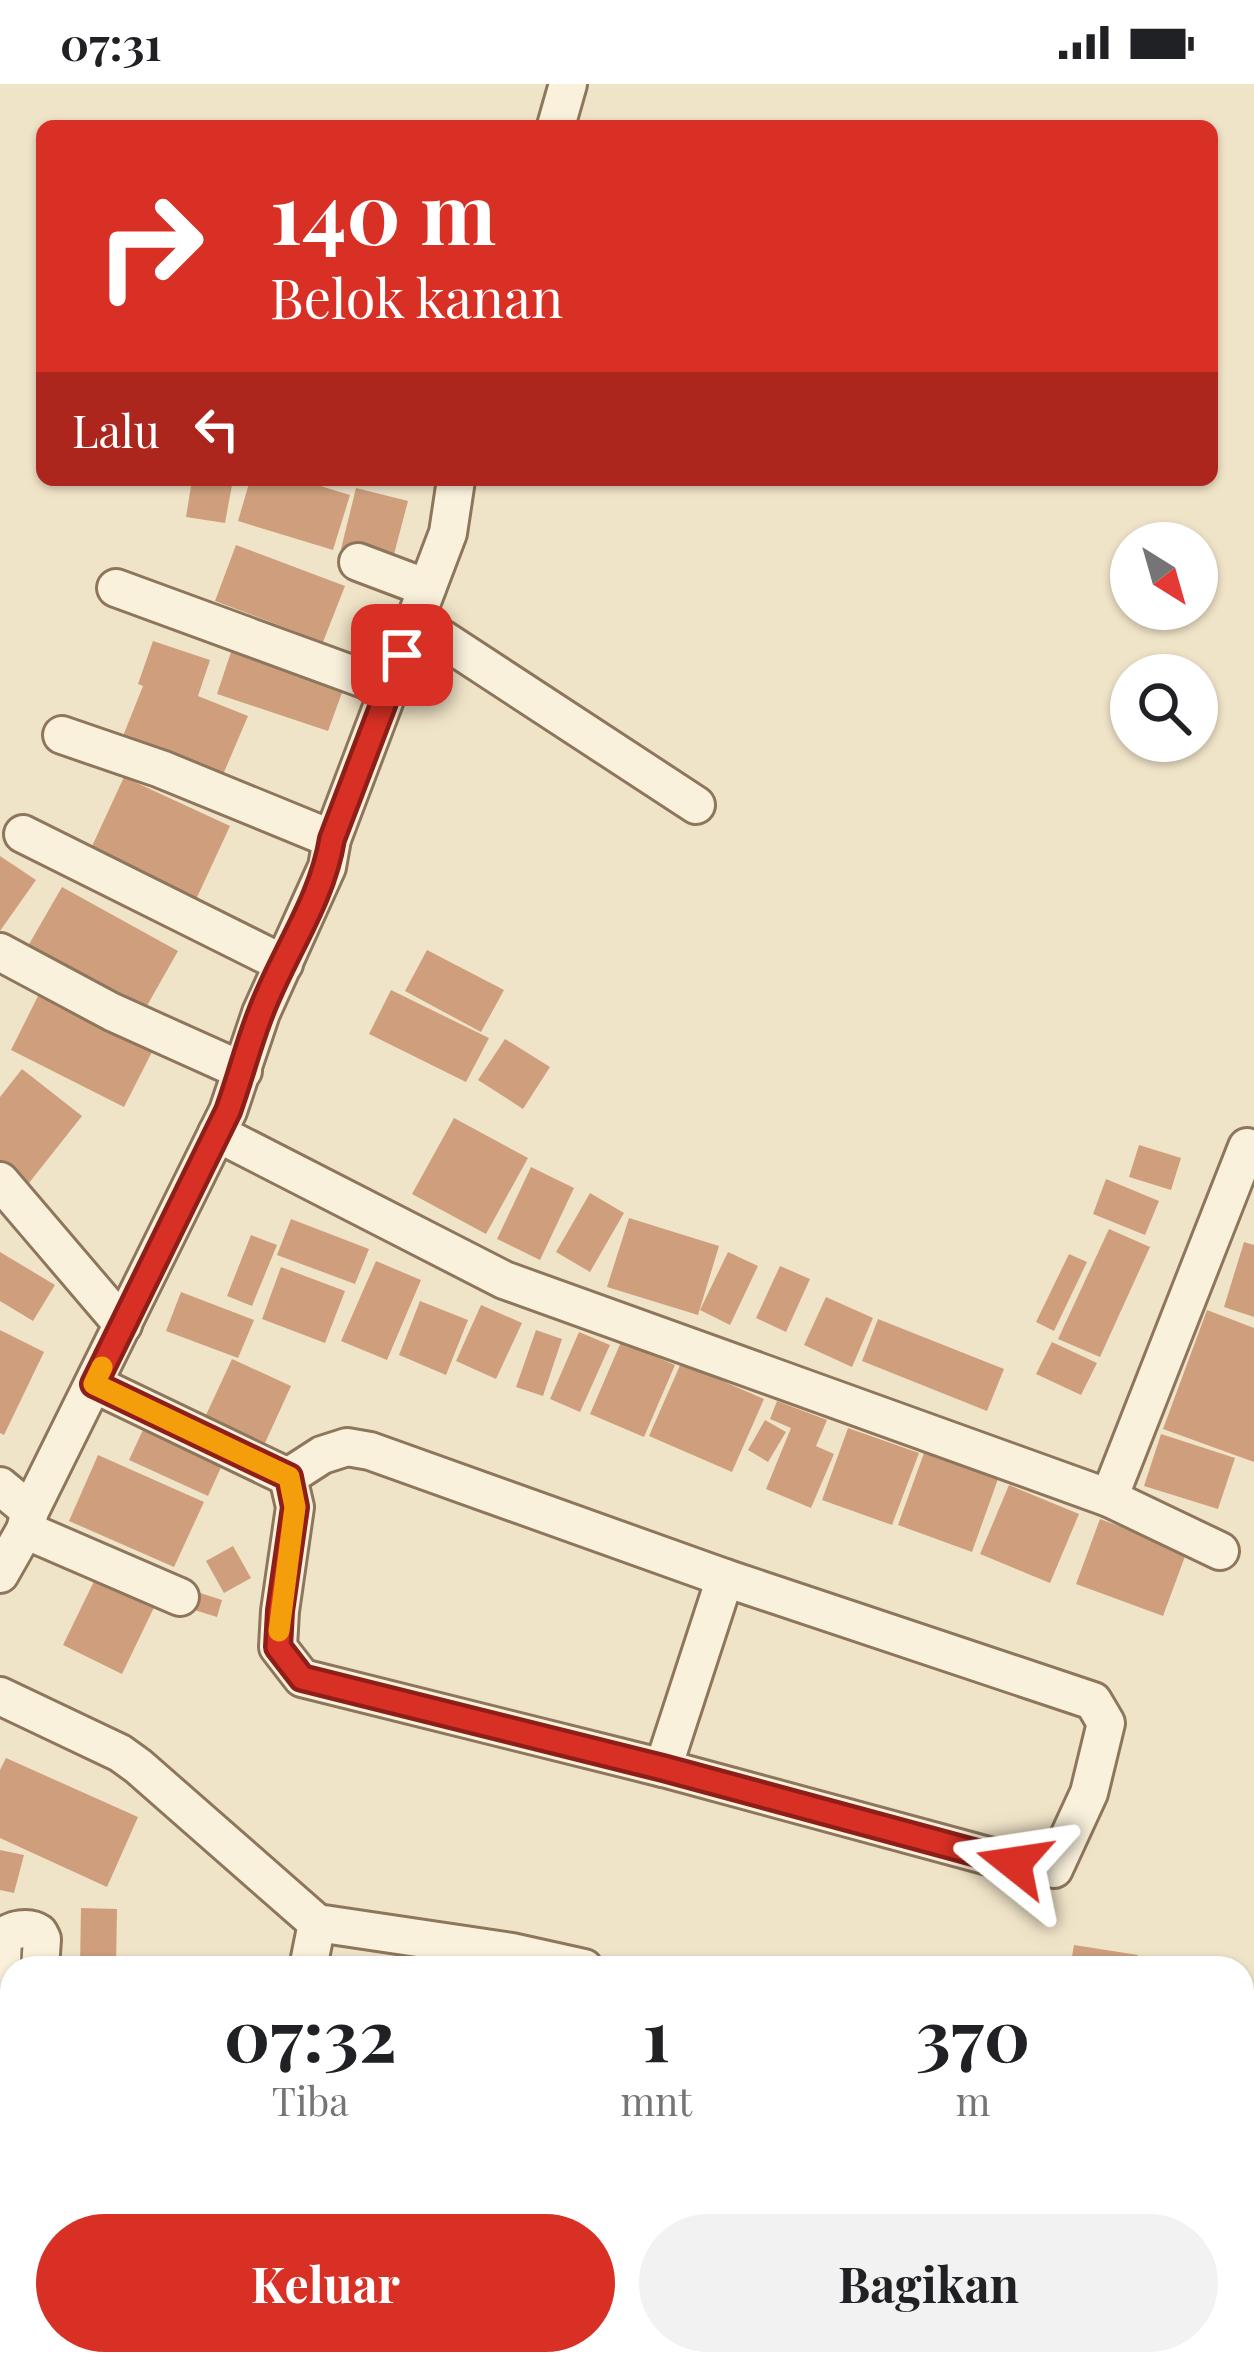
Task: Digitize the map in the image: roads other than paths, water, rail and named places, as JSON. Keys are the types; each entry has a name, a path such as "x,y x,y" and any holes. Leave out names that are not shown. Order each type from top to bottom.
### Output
{"street":[{"path":"558,120 568,84"},
{"path":"0,1574 243,1071 261,1013 327,867 332,839 448,533 455,486"},
{"path":"358,562 696,805"},
{"path":"116,588 389,688"},
{"path":"62,735 332,839"},
{"path":"23,834 284,964"},
{"path":"0,952 112,1012 243,1071"},
{"path":"217,1133 504,1280 1109,1498 1220,1551"},
{"path":"1109,1498 1246,1147"},
{"path":"0,1181 123,1324"},
{"path":"94,1384 289,1477"},
{"path":"347,1448 370,1451 725,1578 1093,1701 1106,1723 1089,1793 1054,1869 1014,1863 663,1768 302,1678 278,1647 295,1507 289,1477 322,1455 347,1448"},
{"path":"0,1486 28,1520 180,1597"},
{"path":"663,1768 725,1578"},
{"path":"0,1696 120,1753 316,1923 489,1956"},
{"path":"310,1956 316,1923"},
{"path":"1,1956 5,1934 31,1929 39,1933 40,1956"}]}
